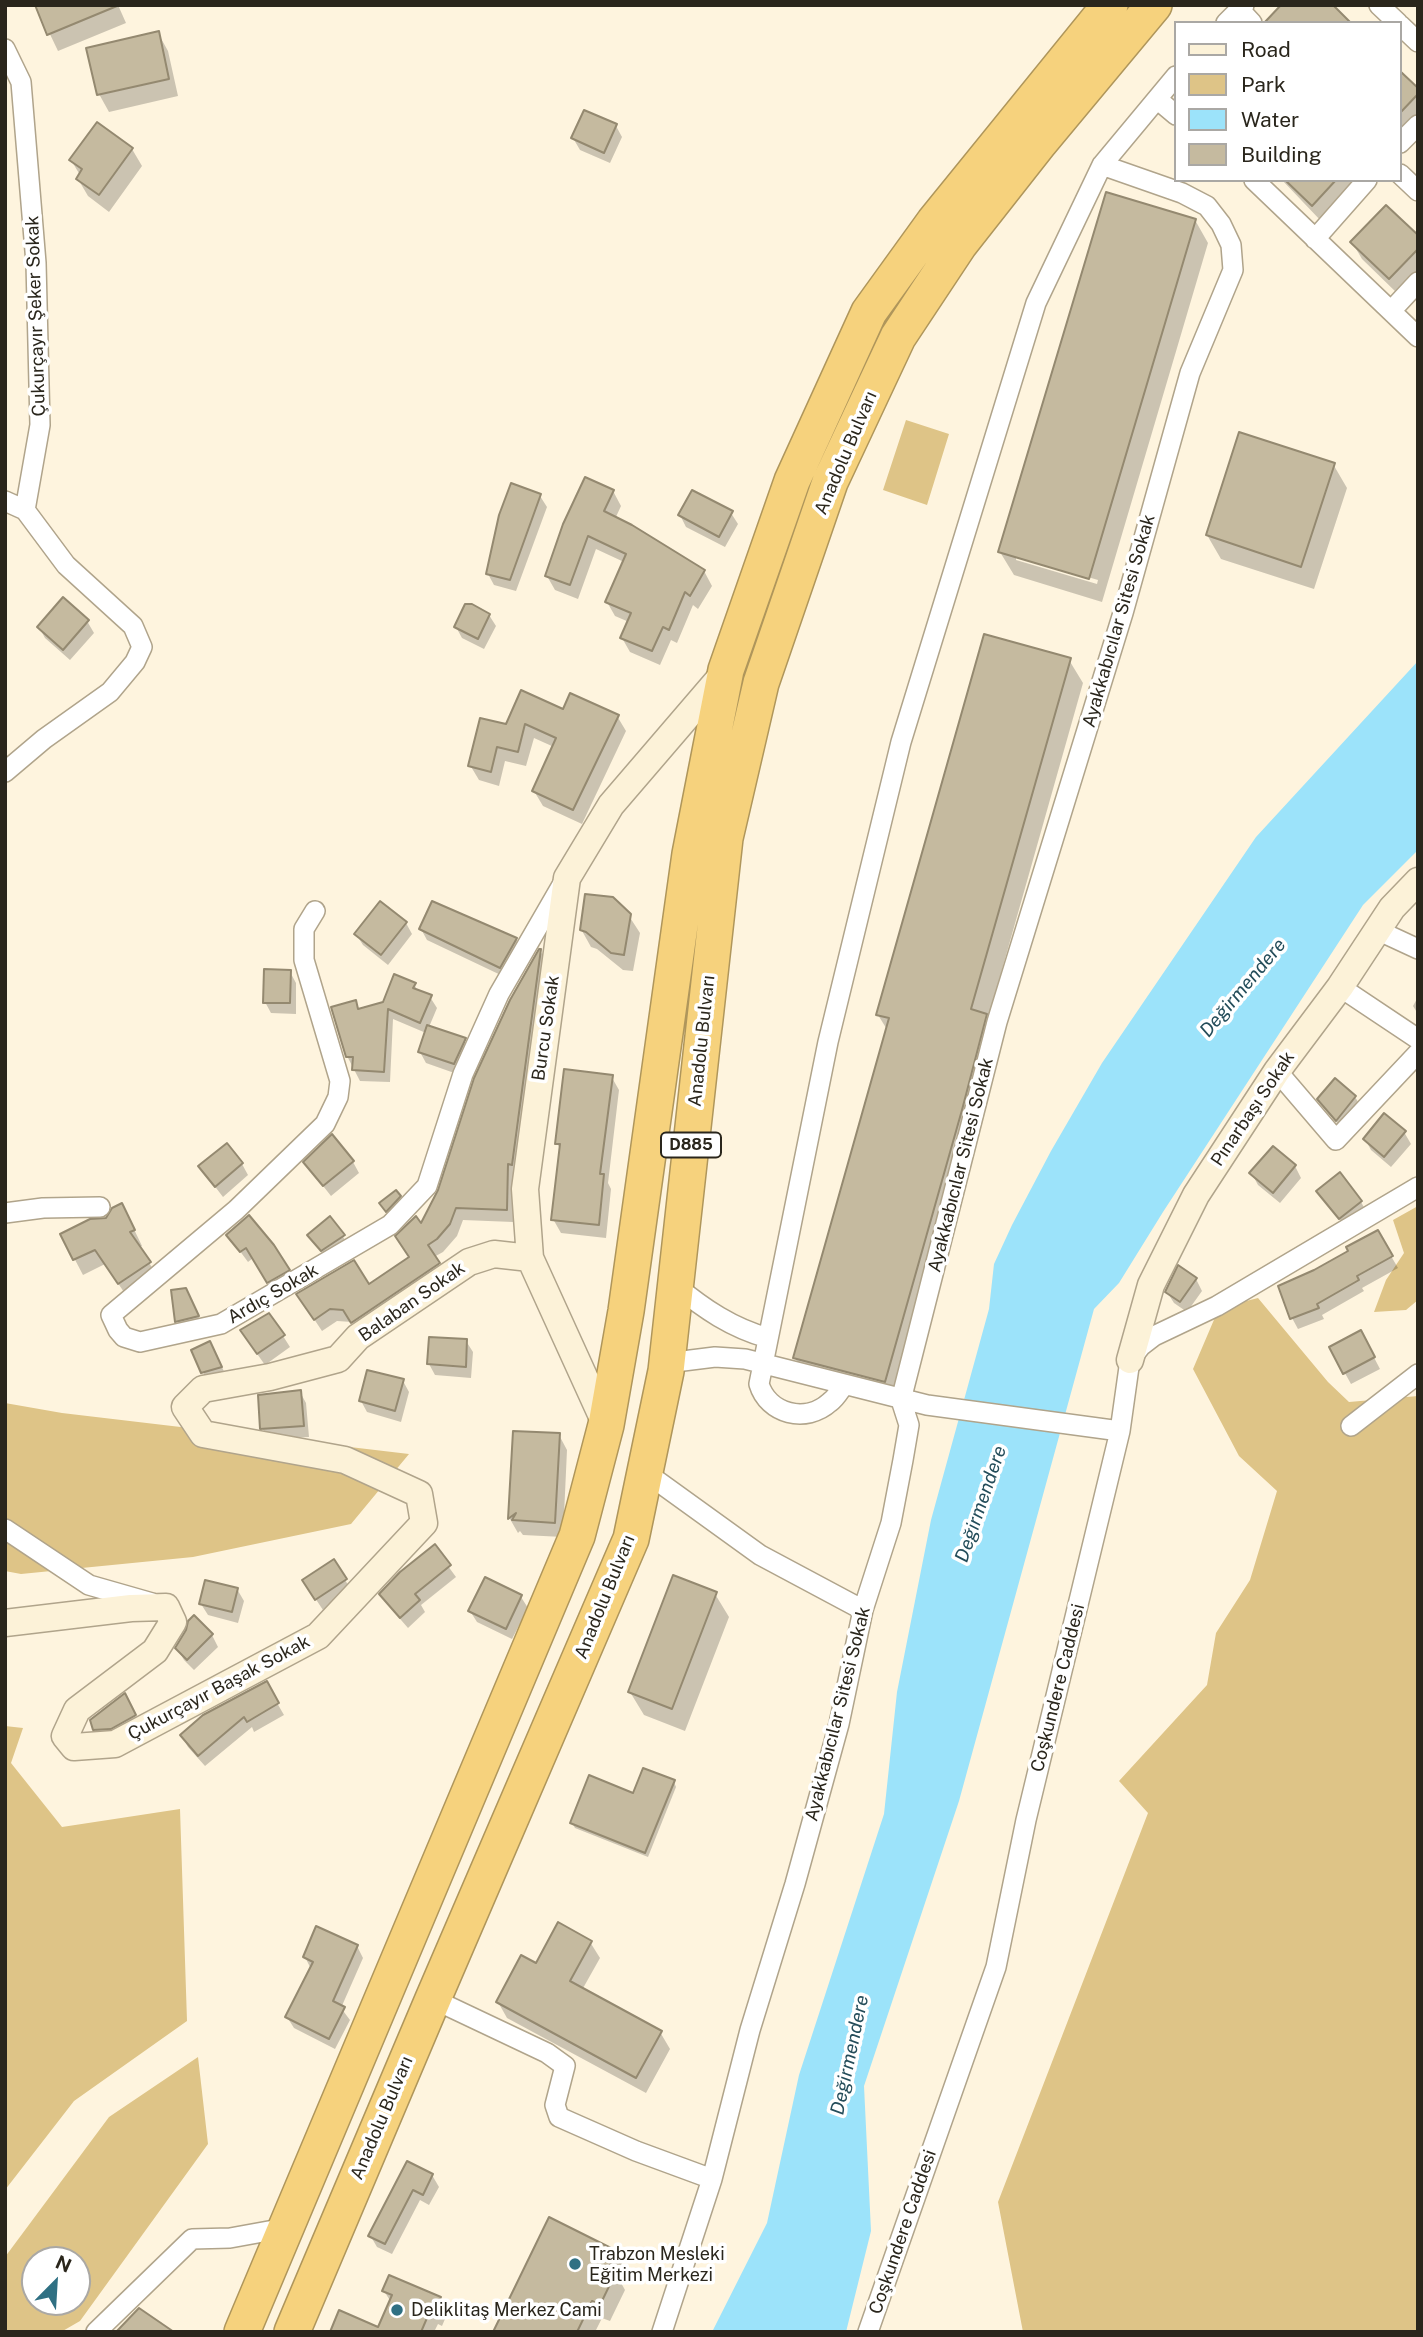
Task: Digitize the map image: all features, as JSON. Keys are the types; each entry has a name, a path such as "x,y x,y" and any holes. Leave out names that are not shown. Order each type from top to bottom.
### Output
{"highway":[{"name":"Anadolu Bulvarı","path":"292,2332 631,1539 667,1363 725,838 761,682 830,482 898,337 959,245 1154,5"},
{"name":"Anadolu Bulvarı","path":"242,2332 577,1536 606,1424 626,1311 690,854 726,670 792,481 869,312 934,222 1101,12"}],"street":[{"path":"1402,29 1418,42"},
{"name":"Çukurçayır Şeker Sokak","path":"5,49 21,82 36,262 40,425 24,510"},
{"path":"844,1385 830,1402 817,1410 798,1415 779,1409 763,1398 759,1384 828,1042 901,742 1036,303 1102,165 1174,78"},
{"path":"1157,99 1174,112"},
{"path":"1402,141 1418,125"},
{"name":"Ayakkabıcılar Sitesi Sokak","path":"662,2332 712,2179 750,2030 795,1884 839,1724 863,1610 891,1523 909,1424 901,1400 997,1022 1123,613 1190,373 1233,270 1231,245 1221,224 1207,206 1182,193 1102,165"},
{"path":"1402,176 1418,191"},
{"path":"1256,182 1418,337"},
{"path":"1315,239 1365,182"},
{"path":"1391,311 1418,282"},
{"path":"5,501 24,510 66,565 133,626 142,647 135,662 110,692 44,739 5,772"},
{"name":"Burcu Sokak","path":"606,1424 530,1258 525,1189 566,878 611,805 726,670"},
{"name":"Ardıç Sokak","path":"315,911 304,929 304,960 340,1081 338,1097 325,1124 236,1210 111,1315 124,1337 140,1342 153,1341 221,1324 390,1225 427,1186 463,1074 499,994 566,878"},
{"name":"Pınarbaşı Sokak","path":"1130,1360 1156,1273 1196,1195 1277,1071 1340,987 1392,908 1418,881"},
{"path":"1377,930 1418,949"},
{"path":"1340,987 1418,1039"},
{"path":"1277,1071 1336,1140 1418,1053"},
{"path":"1130,1360 1140,1346 1154,1336 1217,1306 1418,1187"},
{"path":"5,1213 43,1208 100,1207"},
{"name":"Balaban Sokak","path":"185,1407 203,1389 270,1377 338,1359 358,1337 469,1262 494,1254 530,1258"},
{"path":"675,1285 699,1305 724,1320 747,1332 768,1338"},
{"path":"667,1363 715,1357 745,1359 901,1400 1112,1430"},
{"name":"Coşkundere Caddesi","path":"868,2332 996,1967 1112,1430 1130,1360"},
{"path":"1351,1426 1418,1374"},
{"name":"Çukurçayır Başak Sokak","path":"166,1607 173,1622 155,1651 77,1710 65,1736 74,1747 115,1744 318,1636 424,1522 419,1494 345,1460 203,1434 185,1407"},
{"path":"645,1472 760,1555 863,1610"},
{"path":"5,1529 89,1585 166,1607"},
{"path":"5,1622 131,1608 166,1607"},
{"path":"433,1999 547,2053 565,2066 555,2105 559,2117 636,2151 712,2179"},
{"path":"96,2332 192,2239 230,2238 285,2228"}],"green space":[{"path":"906,420 949,434 927,505 883,490"},
{"path":"1418,1206 1418,1300 1406,1310 1374,1312 1386,1280 1404,1253 1393,1220"},
{"path":"1258,1298 1328,1382 1349,1402 1418,1396 1418,2332 1023,2332 998,2202 1148,1813 1119,1781 1207,1685 1216,1633 1250,1580 1277,1491 1239,1456 1193,1369 1219,1308"},
{"path":"5,1403 62,1413 409,1454 351,1524 193,1557 21,1574 5,1571"},
{"path":"5,1726 23,1728 11,1763 62,1827 180,1809 187,2021 74,2101 5,2190"},
{"path":"198,2057 208,2144 91,2306 91,2246 21,2246 21,2316 84,2316 80,2321 61,2332 5,2332 5,2257 109,2117"}],"water":[{"name":"Değirmendere","path":"1418,661 1418,850 1363,905 1119,1283 1094,1309 959,1801 864,2086 871,2231 846,2332 712,2332 767,2223 799,2075 884,1814 897,1692 931,1520 989,1309 994,1264 1051,1151 1102,1063 1256,837"}],"building":[{"path":"35,5 117,5 117,6 47,35"},
{"path":"1281,5 1333,5 1349,21 1266,21"},
{"path":"159,31 169,79 97,95 86,48"},
{"path":"1402,73 1418,88 1418,94 1402,111"},
{"path":"584,110 617,124 604,153 571,138"},
{"path":"97,122 133,148 99,195 76,179 82,169 69,160"},
{"path":"1287,182 1334,182 1312,206"},
{"path":"1106,192 1196,219 1089,579 998,552"},
{"path":"1386,205 1418,235 1418,249 1389,279 1350,242"},
{"path":"1239,432 1335,463 1301,567 1206,535"},
{"path":"585,477 614,490 604,511 705,570 690,596 685,592 669,630 663,627 652,651 620,638 631,613 605,602 626,554 588,536 570,585 545,576 563,524"},
{"path":"511,483 541,494 510,580 486,574 499,515"},
{"path":"692,490 733,511 719,537 678,515"},
{"path":"63,597 89,620 63,650 37,627"},
{"path":"465,604 472,604 490,614 478,639 454,627"},
{"path":"984,634 1071,658 971,1009 987,1014 885,1382 793,1358 889,1018 876,1015"},
{"path":"521,690 563,709 570,693 619,715 573,810 532,791 556,738 525,724 518,752 497,747 491,772 468,766 480,718 506,724"},
{"path":"585,894 613,897 631,914 624,955 611,953 580,930"},
{"path":"380,901 407,922 381,955 354,934"},
{"path":"432,901 517,938 500,968 419,929"},
{"path":"539,949 512,1165 508,1164 507,1210 456,1208 450,1224 428,1245 440,1263 351,1323 343,1310 330,1309 314,1320 296,1294 354,1260 369,1284 409,1257 395,1236 416,1216 421,1223 438,1190 474,1078 510,1000"},
{"path":"264,969 291,970 290,1003 263,1003"},
{"path":"394,974 416,983 413,988 432,995 420,1023 388,1009 384,1072 352,1070 353,1057 346,1057 331,1007 356,1000 358,1009 383,1002"},
{"path":"427,1025 466,1038 454,1064 418,1052"},
{"path":"564,1069 613,1075 600,1174 604,1174 599,1225 551,1220 560,1144 555,1144"},
{"path":"1335,1078 1356,1096 1336,1121 1317,1099"},
{"path":"1384,1113 1406,1131 1384,1157 1363,1139"},
{"path":"332,1134 354,1161 323,1186 303,1162"},
{"path":"227,1143 243,1163 215,1187 198,1166"},
{"path":"1273,1146 1296,1165 1273,1193 1249,1173"},
{"path":"1340,1172 1362,1201 1339,1219 1316,1191"},
{"path":"396,1190 401,1196 386,1212 379,1203"},
{"path":"122,1203 135,1230 130,1232 151,1262 118,1284 95,1250 73,1260 60,1234 90,1219 106,1218 112,1208"},
{"path":"249,1215 274,1245 290,1270 267,1283 246,1248 240,1252 226,1235"},
{"path":"330,1216 345,1235 321,1251 307,1235"},
{"path":"1378,1230 1393,1256 1357,1276 1359,1280 1317,1304 1319,1308 1290,1319 1278,1286 1348,1251 1346,1247"},
{"path":"1178,1265 1197,1278 1180,1302 1165,1292"},
{"path":"186,1288 199,1316 175,1322 171,1290"},
{"path":"269,1313 285,1335 257,1354 240,1330"},
{"path":"1361,1330 1375,1357 1343,1374 1329,1347"},
{"path":"429,1337 467,1339 466,1367 427,1364"},
{"path":"210,1341 222,1367 201,1373 191,1350"},
{"path":"367,1370 404,1379 395,1411 359,1401"},
{"path":"301,1390 304,1426 260,1429 258,1395"},
{"path":"513,1431 560,1433 555,1523 512,1520 516,1513 508,1519"},
{"path":"435,1544 451,1565 415,1594 420,1600 400,1618 379,1594 400,1572"},
{"path":"334,1559 347,1579 315,1600 302,1580"},
{"path":"673,1575 717,1592 672,1709 628,1692"},
{"path":"485,1577 522,1595 506,1629 468,1611"},
{"path":"205,1580 238,1588 232,1612 199,1604"},
{"path":"194,1615 213,1634 187,1660 175,1648 186,1630 188,1621"},
{"path":"267,1681 279,1703 247,1722 244,1717 198,1756 180,1735 203,1715"},
{"path":"125,1693 136,1715 111,1729 93,1730 90,1720"},
{"path":"643,1768 675,1780 645,1853 570,1823 589,1775 633,1793"},
{"path":"558,1922 592,1941 570,1981 662,2031 636,2078 496,2002 521,1955 536,1963"},
{"path":"316,1926 358,1945 333,2001 345,2007 329,2039 285,2017 313,1962 303,1957"},
{"path":"407,2161 433,2174 423,2195 413,2190 385,2244 368,2236"},
{"path":"549,2217 617,2251 608,2268 616,2272 600,2305 592,2301 577,2332 493,2332"},
{"path":"389,2275 441,2297 435,2313 430,2311 421,2332 330,2332 339,2310 378,2327 392,2295 382,2291"},
{"path":"139,2308 174,2332 116,2332"}],"place":[{"name":"Trabzon Mesleki Eğitim Merkezi","path":"575,2264"},
{"name":"Deliklitaş Merkez Cami","path":"397,2310"}]}
